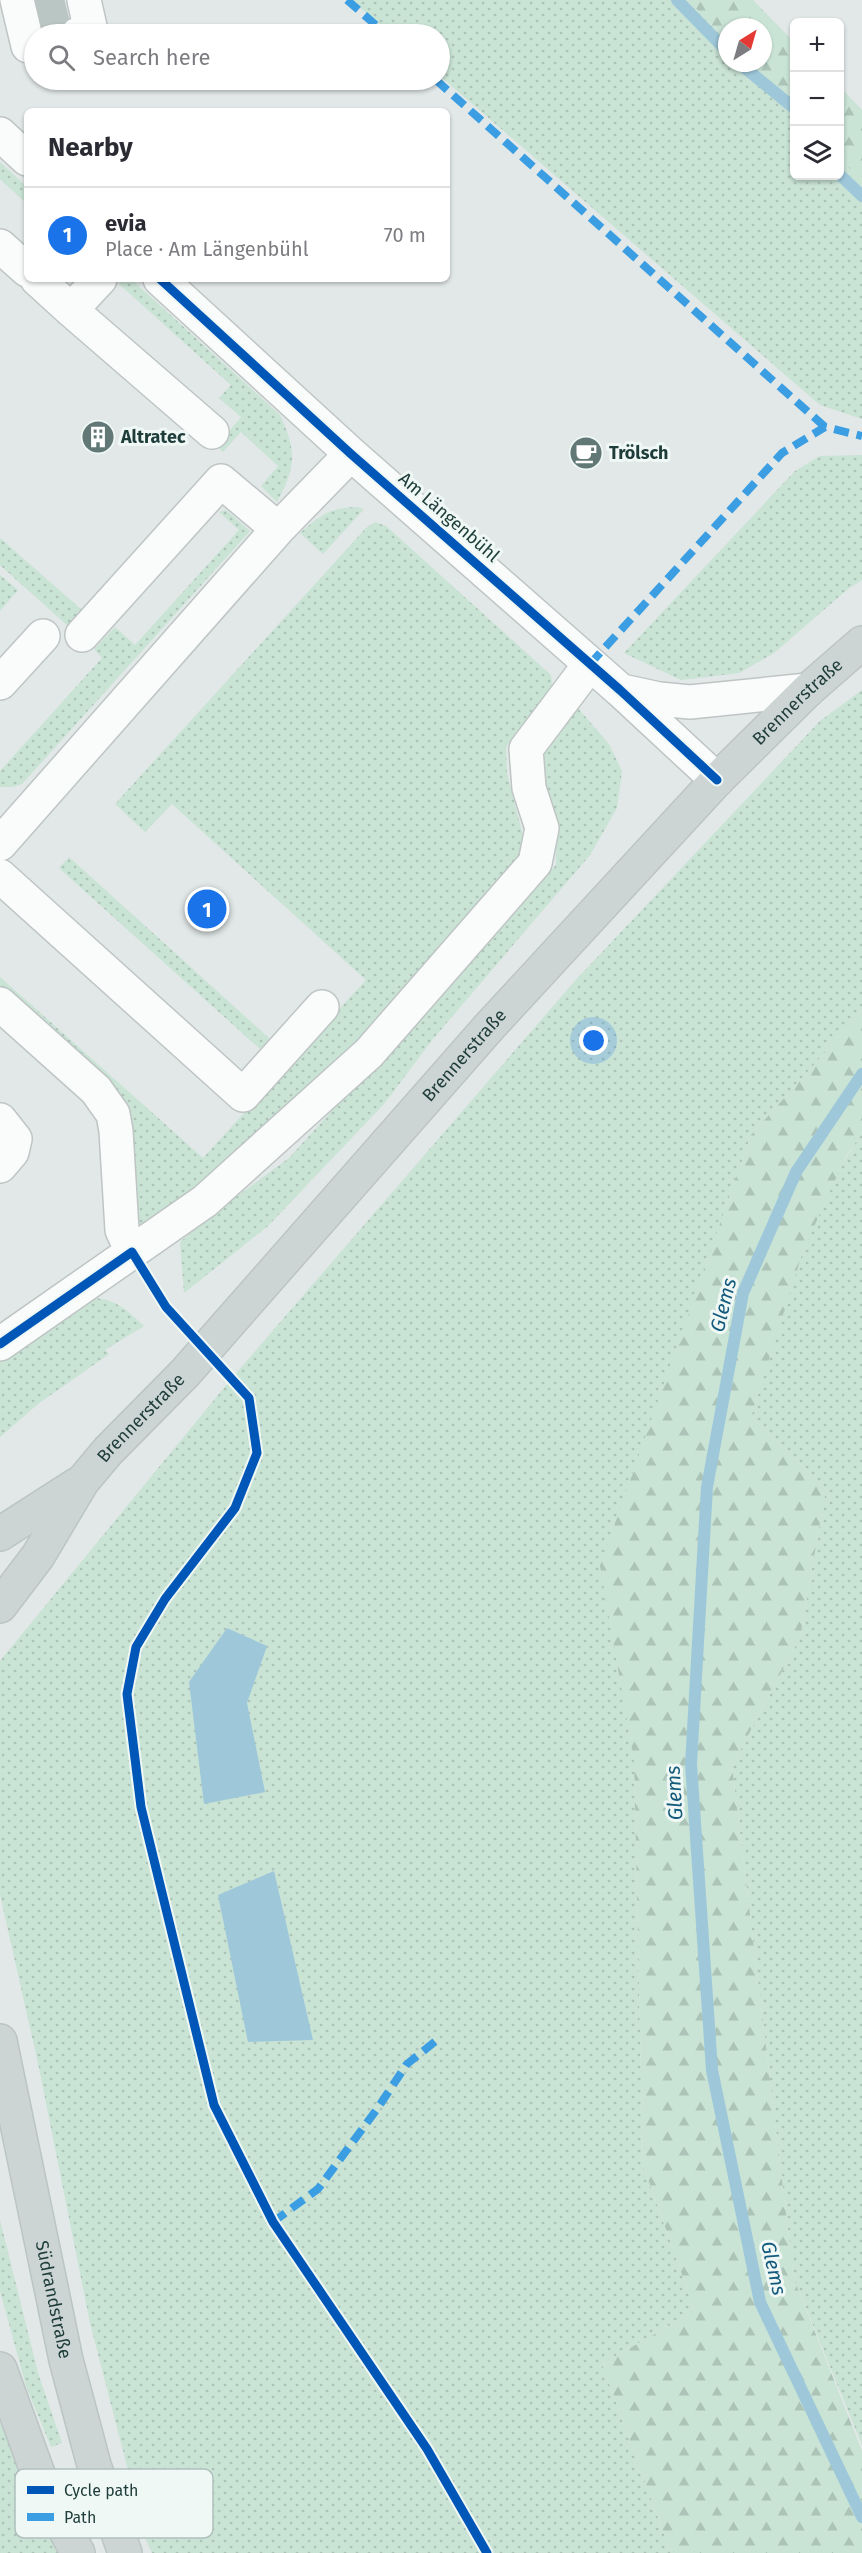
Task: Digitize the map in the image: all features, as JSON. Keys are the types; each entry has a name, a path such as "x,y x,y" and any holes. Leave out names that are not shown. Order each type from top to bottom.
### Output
{"main road":[{"name":"Brennerstraße","path":"0,1606 38,1556 82,1482 108,1450 185,1373 489,1027 717,780 808,690 862,643"},
{"name":"Brennerstraße","path":"0,1534 82,1482"},
{"name":"Südrandstraße","path":"0,2041 66,2360 95,2469"},
{"path":"0,2369 36,2469"},
{"path":"70,2538 78,2553"},
{"name":"Südrandstraße","path":"120,2538 125,2553"}],"street":[{"path":"0,134 24,156"},
{"path":"0,246 24,267"},
{"path":"40,282 212,432"},
{"path":"71,310 97,282"},
{"name":"Am Längenbühl","path":"163,282 351,454 620,690 717,780"},
{"path":"3,834 278,529 351,454"},
{"path":"82,635 221,481 278,529"},
{"path":"0,683 42,636"},
{"path":"0,1344 204,1201 369,1053 535,863 542,828 529,788 526,749 590,664"},
{"name":"Am Längenbühl","path":"620,690 659,699 690,702 808,690"},
{"path":"0,876 243,1095 322,1007"},
{"path":"0,1004 96,1090 113,1114 122,1230 132,1252"},
{"path":"0,1120 15,1138 12,1152 0,1166"}],"green space":[{"path":"351,0 688,0 718,32 718,72 757,72 790,107 790,180 844,180 844,162 862,182 862,419 820,405 450,85 450,24 379,24"},
{"path":"688,0 753,0 771,18 718,18 718,32"},
{"path":"772,19 790,38 790,107 757,72 772,72"},
{"path":"844,91 862,110 862,182 844,162"},
{"path":"0,162 24,184 24,201 0,179"},
{"path":"134,282 280,415 292,450 292,459 288,479 277,502 261,486 278,466 241,432 223,452 217,446 241,417 219,398 231,385 119,284"},
{"path":"862,455 862,580 848,589 774,653 739,673 681,680 624,653 795,471 820,456"},
{"path":"356,507 364,509 323,554 300,533 331,511"},
{"path":"226,510 250,531 22,784 0,787 0,771 102,658 94,649 115,627 135,645 239,530 219,512"},
{"path":"375,522 386,526 551,675 552,687 547,698 521,726 506,747 507,773 524,840 518,866 367,1038 280,1122 146,1228 137,1222 133,1156 0,991 0,977 203,1158 366,980 172,804 145,832 115,804 366,528"},
{"path":"0,538 83,611 69,627 0,565"},
{"path":"0,575 18,590 0,611"},
{"path":"862,690 862,1011 751,1135 601,1566 634,1759 643,2165 695,2311 602,2364 671,2553 152,2553 145,2538 213,2538 213,2469 128,2469 90,2323 38,2063 0,1895 0,1661 232,1378 573,983 820,721"},
{"path":"576,706 609,744 622,771 617,808 590,855 433,1039 384,1104 268,1226 184,1293 180,1242 209,1217 289,1158 556,865 556,841 542,787 541,747"},
{"path":"69,857 270,1039 260,1049 59,868"},
{"path":"862,1011 862,1133 846,1156 803,1251 751,1417 826,1489 800,1637 732,1766 794,2279 862,2451 862,2553 671,2553 602,2364 695,2311 643,2165 634,1760 600,1566 751,1135"},
{"path":"862,1133 862,2445 794,2279 732,1766 800,1637 826,1489 751,1417 796,1270 810,1233 842,1164"},
{"path":"94,1298 115,1303 144,1326 105,1350 109,1354 38,1404 0,1437 0,1356"},
{"path":"0,2220 38,2373 62,2443 51,2447 26,2386 0,2291"},
{"path":"0,2423 23,2469 15,2469 15,2538 57,2538 65,2553 0,2553"}],"water":[{"path":"227,1628 267,1646 247,1703 265,1792 204,1804 189,1682"},
{"path":"274,1871 313,2040 248,2042 218,1895"}],"waterway":[{"path":"677,0 718,42"},
{"path":"750,72 790,105"},
{"path":"844,179 862,196"},
{"name":"Glems","path":"862,1074 796,1172 743,1293 707,1487 691,1764 712,2070 760,2302 862,2517"}],"tunnel":[{"path":"34,14 71,5"}],"marked path":[{"path":"347,0 375,24"},
{"path":"447,90 825,427"},
{"path":"590,664 782,453 825,427 862,436"},
{"path":"273,2222 318,2189 407,2064 437,2040"}],"cycle path":[{"path":"163,282 351,454 620,690 717,780"},
{"path":"0,1344 132,1252 166,1307 249,1398 257,1453 235,1508 165,1599 136,1647 127,1694 141,1807 214,2105 273,2222 427,2449 487,2553"}],"place":[{"name":"Altratec","path":"98,437"},
{"name":"Trölsch","path":"586,453"},
{"name":"evia","path":"207,909"}]}
